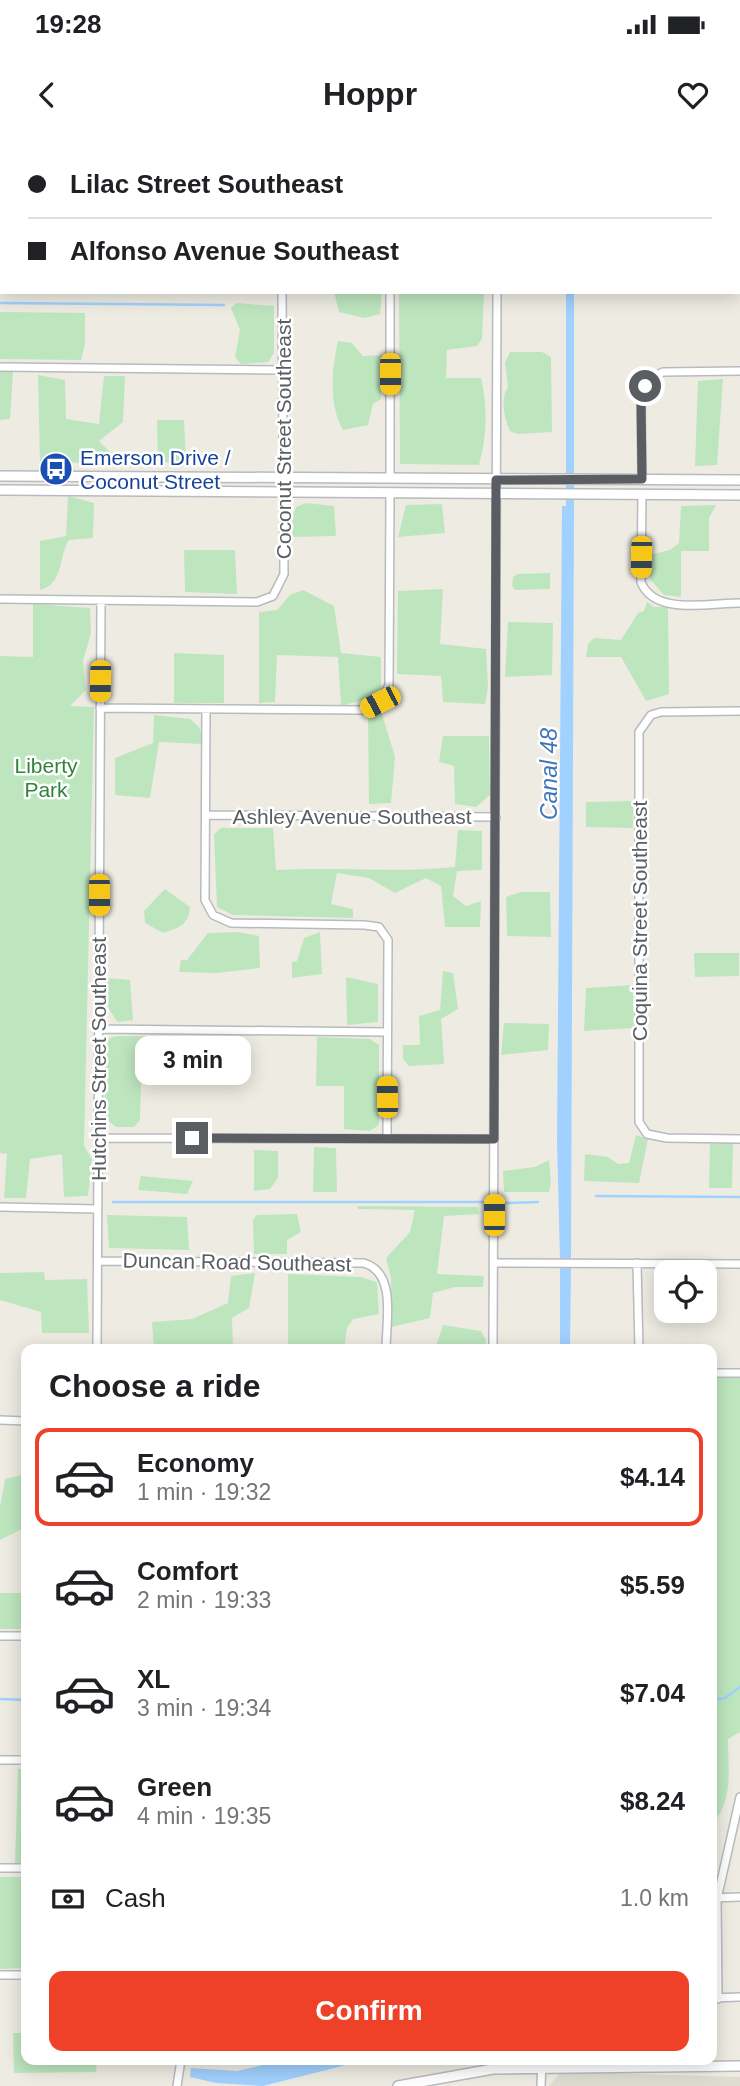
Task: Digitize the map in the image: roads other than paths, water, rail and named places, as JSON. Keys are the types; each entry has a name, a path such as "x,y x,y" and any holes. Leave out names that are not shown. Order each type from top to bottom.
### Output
{"street":[{"name":"Coconut Street Southeast","path":"101,601 257,602 273,596 281,586 284,574 282,294"},
{"path":"390,294 390,478"},
{"path":"492,1344 497,294"},
{"path":"0,367 282,370"},
{"path":"642,479 641,399 650,378 663,372 740,371"},
{"path":"0,476 740,480"},
{"path":"0,490 740,495"},
{"path":"100,708 363,710 380,702 389,685 390,493"},
{"path":"642,494 641,582 645,593 661,603 740,603"},
{"path":"0,600 101,601"},
{"name":"Hutchins Street Southeast","path":"97,1344 101,601"},
{"path":"206,709 205,900 213,915 230,923 379,927 388,940 387,1138"},
{"name":"Coquina Street Southeast","path":"740,712 661,712 645,720 639,732 639,1122 647,1133 667,1138 740,1139"},
{"name":"Ashley Avenue Southeast","path":"207,815 496,817"},
{"path":"99,1029 386,1032"},
{"path":"98,1138 494,1139"},
{"path":"0,1207 97,1209"},
{"name":"Duncan Road Southeast","path":"98,1261 363,1263 373,1266 381,1273 387,1294 386,1344"},
{"path":"494,1263 740,1264"},
{"path":"637,1264 639,1344"},
{"path":"717,1373 740,1373"},
{"path":"0,1420 21,1421"},
{"path":"0,1636 21,1636"},
{"path":"0,1760 21,1760"},
{"path":"717,1890 740,1797"},
{"path":"0,1868 21,1868"},
{"path":"717,1898 740,1897"},
{"path":"0,1975 21,1975"},
{"path":"717,1998 740,1997"},
{"path":"177,2086 180,2065"},
{"path":"398,2086 465,2072 532,2065"},
{"path":"541,2065 541,2086"},
{"path":"640,2065 740,2066"}],"water":[{"path":"562,506 574,506 571,1259 560,1259 557,1142"},
{"path":"560,1267 571,1267 570,1344 560,1344"},
{"path":"263,2065 346,2065 263,2086 216,2083 190,2077 191,2068 237,2071"}],"waterway":[{"name":"Canal 48","path":"570,294 570,515"},
{"path":"0,303 224,305"},
{"path":"596,1196 740,1197"},
{"path":"113,1202 484,1202"},
{"path":"506,1203 538,1202"},
{"path":"717,1699 725,1698 740,1687"},
{"path":"0,1699 21,1700"}],"place":[{"name":"Emerson Drive / Coconut Street","path":"56,469"}],"park label":[{"name":"Liberty Park","path":"46,777"}]}
